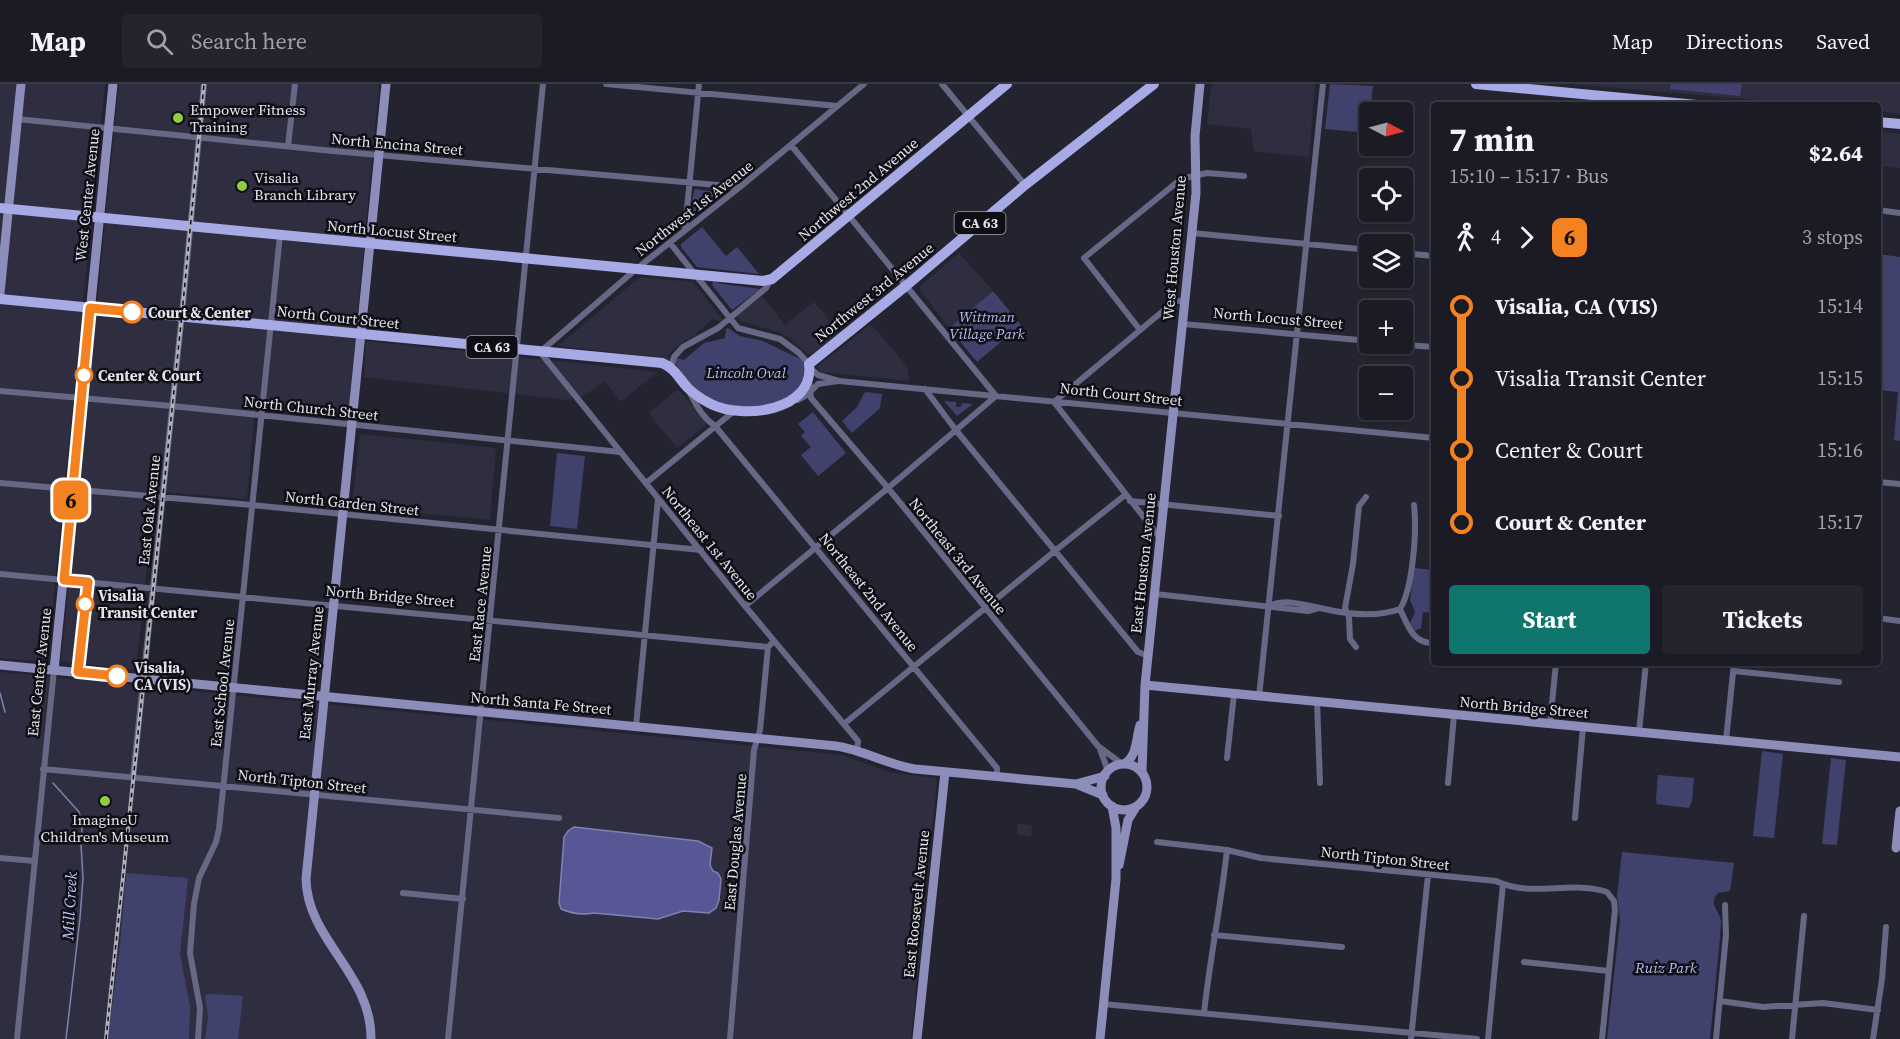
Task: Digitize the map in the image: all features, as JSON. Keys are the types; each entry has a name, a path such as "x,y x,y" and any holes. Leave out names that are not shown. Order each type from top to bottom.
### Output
{"main road":[{"name":"Northwest 2nd Avenue","path":"772,279 1007,84"},
{"path":"1476,84 1535,87 1670,102"},
{"name":"Northwest 3rd Avenue","path":"809,370 1025,185 1152,85"},
{"path":"1881,122 1900,124"},
{"name":"North Locust Street","path":"4,209 635,270 757,281 772,279"},
{"name":"North Court Street","path":"0,299 653,362 662,363 671,368"},
{"name":"CA 63","path":"671,368 688,388 709,403 733,412 753,413 782,404 800,391 809,370"}],"street":[{"path":"0,293 4,209 21,84"},
{"name":"West Center Avenue","path":"90,308 113,84"},
{"name":"East Oak Avenue","path":"133,777 182,317 204,84"},
{"path":"288,146 295,84"},
{"name":"East Murray Avenue","path":"371,1039 366,1004 314,916 306,892 323,695 386,84"},
{"name":"East Race Avenue","path":"448,1039 543,84"},
{"path":"606,84 837,106"},
{"path":"685,231 699,84"},
{"name":"Northwest 1st Avenue","path":"540,352 635,270 864,84"},
{"path":"942,84 1025,185"},
{"name":"West Houston Avenue","path":"1173,415 1192,233 1196,174 1195,136 1200,84"},
{"path":"1259,697 1323,84"},
{"name":"North Encina Street","path":"17,119 379,155 740,187"},
{"path":"745,606 996,396 790,145"},
{"path":"1140,330 1084,258 1181,180 1207,172 1244,177"},
{"path":"1881,210 1900,213"},
{"path":"1192,233 1359,249"},
{"name":"East School Avenue","path":"198,1039 200,1008 190,953 194,904 199,878 216,842 219,829 280,235"},
{"path":"670,243 729,318 743,330 780,339 800,353 809,370 812,389 811,398 803,397"},
{"path":"1413,254 1431,256"},
{"name":"Northwest 2nd Avenue","path":"729,318 766,288 772,279"},
{"path":"1160,538 1054,402 1175,301 1185,301"},
{"name":"East Center Avenue","path":"17,1039 90,308"},
{"path":"671,368 673,360 683,348 718,328 729,318"},
{"name":"North Locust Street","path":"1183,324 1359,340"},
{"path":"1413,345 1431,347"},
{"name":"Northeast 1st Avenue","path":"540,352 745,606 858,741 857,750"},
{"name":"North Court Street","path":"809,370 839,381 1173,415 1431,438"},
{"path":"782,404 803,397 818,384 839,381"},
{"name":"Northeast 2nd Avenue","path":"688,388 696,406 708,421 715,426 816,546 998,768 998,777"},
{"path":"925,389 955,429 1138,652 1149,657"},
{"name":"North Church Street","path":"0,391 172,406 620,452"},
{"name":"Northeast 3rd Avenue","path":"811,398 888,488 1098,746 1122,764"},
{"path":"646,483 733,412"},
{"name":"East Houston Avenue","path":"1142,772 1143,714 1173,415"},
{"path":"1881,482 1900,484"},
{"name":"North Garden Street","path":"0,483 252,505 701,550"},
{"path":"1356,647 1350,639 1349,617 1345,608 1353,564 1359,506 1366,496"},
{"path":"844,724 1056,550 1128,498 1164,505 1279,516"},
{"path":"636,726 658,499"},
{"path":"1155,594 1269,606 1277,602 1310,605 1376,615 1400,609 1406,600 1410,584 1416,517 1414,505"},
{"name":"North Bridge Street","path":"0,574 768,647"},
{"path":"1400,609 1413,636 1421,642 1431,643"},
{"path":"1881,618 1900,621"},
{"path":"768,647 774,640"},
{"name":"East Douglas Avenue","path":"730,1039 754,750 760,730 768,647"},
{"name":"North Santa Fe Street","path":"0,665 758,738 857,750 900,767 1076,784 1103,795"},
{"path":"1550,724 1557,666"},
{"path":"1639,732 1646,666"},
{"path":"1726,740 1734,666"},
{"path":"1734,671 1839,682"},
{"name":"North Bridge Street","path":"1146,686 1900,757"},
{"path":"1227,758 1234,694"},
{"path":"1317,701 1320,783"},
{"name":"East Houston Avenue","path":"1122,764 1129,762 1132,756 1143,714"},
{"path":"1448,783 1454,715"},
{"path":"1575,818 1583,727"},
{"name":"Northeast 3rd Avenue","path":"1098,746 1106,773"},
{"path":"1100,1039 1116,879 1128,820 1146,794 1146,778 1142,772 1137,767 1122,764 1106,773 1102,789 1103,795 1112,806 1116,828 1116,879"},
{"name":"North Tipton Street","path":"43,768 559,818"},
{"name":"East Roosevelt Avenue","path":"916,1039 945,772"},
{"name":"North Santa Fe Street","path":"1076,784 1106,773"},
{"path":"1112,806 1124,810 1136,807"},
{"path":"1896,848 1900,811"},
{"name":"North Tipton Street","path":"1157,842 1227,850 1261,858 1496,881 1541,889 1573,887 1602,891 1611,895 1615,910 1609,971"},
{"path":"1204,1013 1227,850"},
{"path":"0,858 35,861"},
{"path":"1411,1036 1428,875"},
{"path":"1488,1039 1503,884"},
{"path":"403,893 463,898"},
{"path":"1716,1039 1726,935 1725,905"},
{"path":"1792,1039 1804,916"},
{"path":"1873,1039 1882,979 1886,927"},
{"path":"1214,934 1342,947"},
{"path":"1524,962 1609,971 1602,1039"},
{"path":"1720,1001 1764,1007 1823,1004 1878,1010"},
{"path":"1103,1004 1411,1036 1477,1039"}],"shaded area":[{"path":"0,84 105,84 47,662 0,658"},
{"path":"119,84 379,84 348,417 255,408 247,499 155,491 136,670 61,661"},
{"path":"1214,84 1315,84 1309,157 1254,151 1251,129 1207,124 1211,88"},
{"path":"1573,84 1900,84 1900,114 1881,111 1881,102 1779,102"},
{"path":"1881,132 1900,134 1900,168 1881,166"},
{"path":"959,253 993,291 949,328 920,290 920,286"},
{"path":"640,277 693,282 722,319 720,321 712,319 695,334 698,335 684,341 674,349 667,356 671,359 670,361 655,357 558,346"},
{"path":"762,296 785,325 814,302 839,332 812,354 808,354 790,338 778,332 740,321 738,314"},
{"path":"871,324 908,368 909,381 819,370 818,366"},
{"path":"366,341 658,372 621,401 604,381 584,396 567,400 364,377"},
{"path":"677,390 707,424 677,448 649,413"},
{"path":"360,434 496,448 490,520 352,506"},
{"path":"0,672 842,755 889,772 935,778 937,781 911,1039 0,1039"},
{"path":"1018,824 1032,825 1031,836 1017,835"},
{"path":"574,827 698,841 712,848 710,865 721,879 716,908 709,913 683,911 658,919 594,913 577,914 561,909 559,903 564,837"}],"green space":[{"path":"1330,84 1373,86 1371,102 1359,102 1359,132 1325,129"},
{"path":"1671,84 1742,84 1740,96 1670,89"},
{"path":"695,189 721,193 691,218 688,215"},
{"path":"702,227 726,256 737,247 759,274 697,267 681,244"},
{"path":"1881,254 1900,257 1900,441 1894,440 1898,392 1881,390"},
{"path":"713,281 760,289 732,310 712,285"},
{"name":"Wittman Village Park","path":"993,291 1021,325 977,362 949,328"},
{"name":"Lincoln Oval","path":"728,328 740,336 763,341 802,360 805,365 797,390 779,401 763,405 740,406 718,402 707,397 689,382 675,362 677,358 684,360 704,343 725,338"},
{"path":"865,392 882,394 880,408 852,433 842,421 857,407"},
{"path":"944,401 956,402 956,407 960,407 963,403 973,404 957,416"},
{"path":"813,412 846,453 818,476 801,455 811,447 801,436 805,432 798,424"},
{"path":"557,453 585,456 577,529 550,526"},
{"path":"1414,568 1431,570 1431,613 1423,612 1421,628 1414,631 1410,623 1415,612 1410,600"},
{"path":"1762,751 1783,754 1774,838 1753,836"},
{"path":"1831,758 1846,760 1837,845 1822,844"},
{"path":"1658,775 1694,778 1692,801 1689,808 1657,804"},
{"name":"Ruiz Park","path":"1622,852 1734,863 1730,891 1718,893 1714,901 1721,923 1710,1039 1607,1039 1620,920 1617,896"},
{"path":"126,873 188,878 180,954 190,1006 189,1039 108,1039"},
{"path":"205,995 243,996 238,1039 205,1039 208,1017"}],"waterway":[{"name":"Mill Creek","path":"0,693 5,712"},
{"name":"Mill Creek","path":"53,783 79,812 82,826 83,878 80,918 66,1039"}],"railway":[{"path":"106,1039 204,84"}],"bus line":[{"name":"6","path":"117,676 78,672 88,582 64,580 90,308 132,312"}],"place":[{"name":"Empower Fitness Training","path":"178,118"},
{"name":"Visalia Branch Library","path":"242,186"},
{"name":"Court & Center","path":"132,312"},
{"name":"Center & Court","path":"84,375"},
{"name":"Visalia Transit Center","path":"85,604"},
{"name":"Visalia, CA (VIS)","path":"117,676"},
{"name":"ImagineU Children's Museum","path":"105,801"}]}
